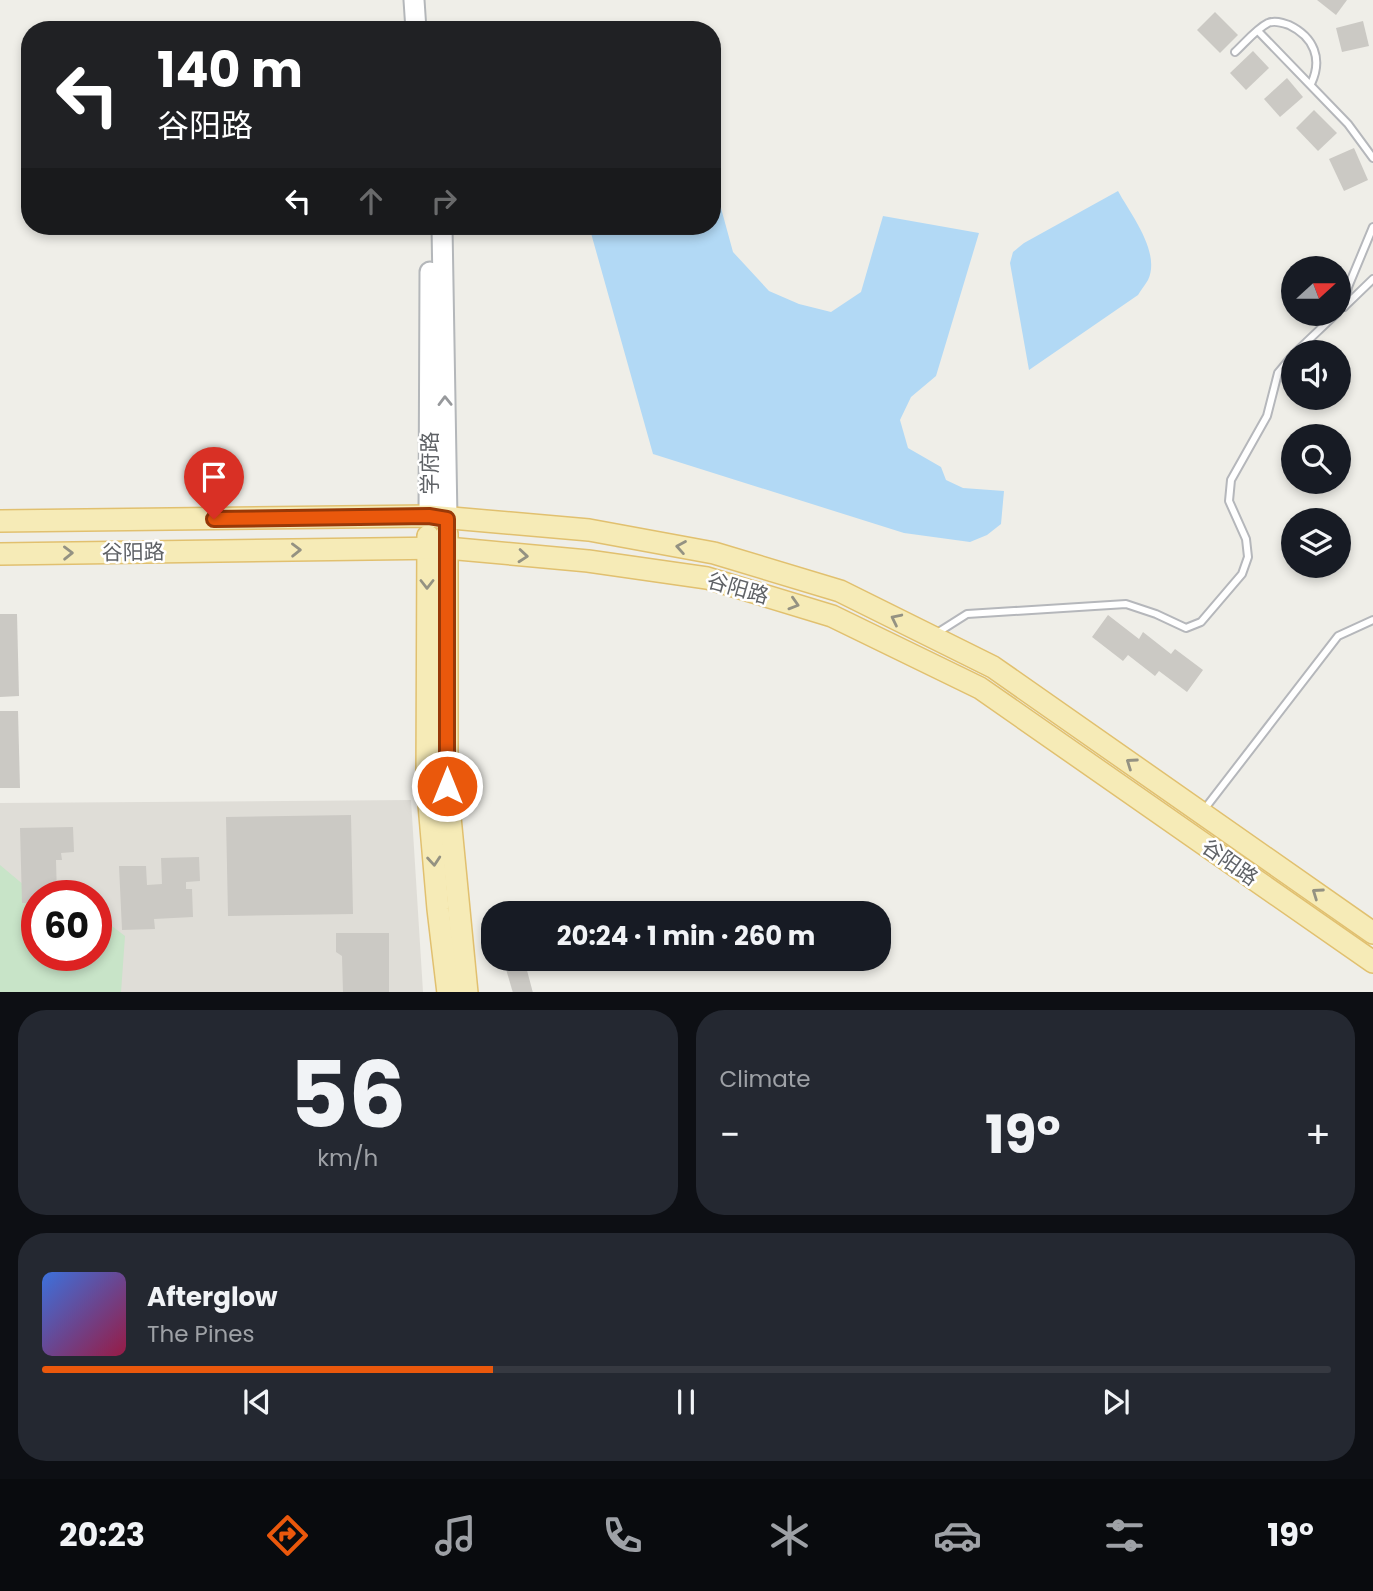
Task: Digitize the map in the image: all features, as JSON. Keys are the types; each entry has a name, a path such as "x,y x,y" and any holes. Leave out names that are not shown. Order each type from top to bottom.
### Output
{"main road":[{"path":"414,0 415,21"},
{"path":"426,0 427,21"},
{"name":"学府路","path":"430,235 438,517"},
{"name":"学府路","path":"442,235 438,517 427,781 448,992"},
{"name":"谷阳路","path":"0,521 438,517 589,530 714,553 840,591 993,667 1373,933"},
{"name":"学府路","path":"437,548 447,786 467,992"},
{"name":"谷阳路","path":"0,554 437,548 588,561 707,578 832,616 980,688 1373,962"}],"lane":[{"path":"1235,52 1269,23 1282,22 1298,30 1312,42 1318,61 1311,84"},
{"path":"1258,31 1348,124 1373,158"},
{"path":"1351,280 1373,227"},
{"path":"1351,300 1373,279"},
{"path":"1308,340 1324,326"},
{"path":"932,637 967,614 1126,604 1186,628 1202,622 1242,574 1248,557 1246,539 1229,501 1231,480 1266,416 1281,369"},
{"path":"1202,813 1338,636 1373,620"}],"shaded area":[{"path":"411,800 423,992 0,992 0,803"}],"green space":[{"path":"0,865 21,883 21,971 112,971 112,926 125,936 121,992 0,992"}],"water":[{"path":"1118,191 1148,246 1151,269 1148,280 1138,295 1029,370 1010,263 1013,252 1024,243"},
{"path":"721,208 733,252 769,291 799,304 831,312 861,292 883,216 979,233 936,376 911,397 900,420 908,448 941,467 946,480 963,488 1004,491 1001,524 987,535 970,542 904,533 653,454 592,235 721,235"}],"building":[{"path":"1317,0 1347,0 1336,15"},
{"path":"1215,12 1238,35 1220,53 1197,30"},
{"path":"1363,21 1369,46 1342,52 1336,28"},
{"path":"1253,51 1269,68 1246,90 1230,73"},
{"path":"1287,78 1303,97 1280,117 1264,99"},
{"path":"1314,110 1337,133 1318,151 1296,128"},
{"path":"1354,148 1368,180 1344,191 1329,159"},
{"path":"0,614 17,614 19,696 0,697"},
{"path":"1108,615 1139,639 1143,632 1171,654 1175,649 1203,670 1187,692 1159,671 1155,676 1128,655 1123,661 1092,637"},
{"path":"0,711 18,711 20,788 0,788"},
{"path":"351,815 353,914 228,916 226,817"},
{"path":"73,827 74,852 61,853 62,860 56,860 57,880 21,880 20,828"},
{"path":"199,857 200,881 186,882 186,889 192,889 193,917 154,919 155,929 122,930 119,866 146,866 147,885 162,884 161,858"},
{"path":"336,933 389,933 389,992 343,992 342,956 336,952"},
{"path":"507,971 527,971 533,992 513,992"}],"route":[{"path":"214,519 429,516 447,519 447,786"}]}
